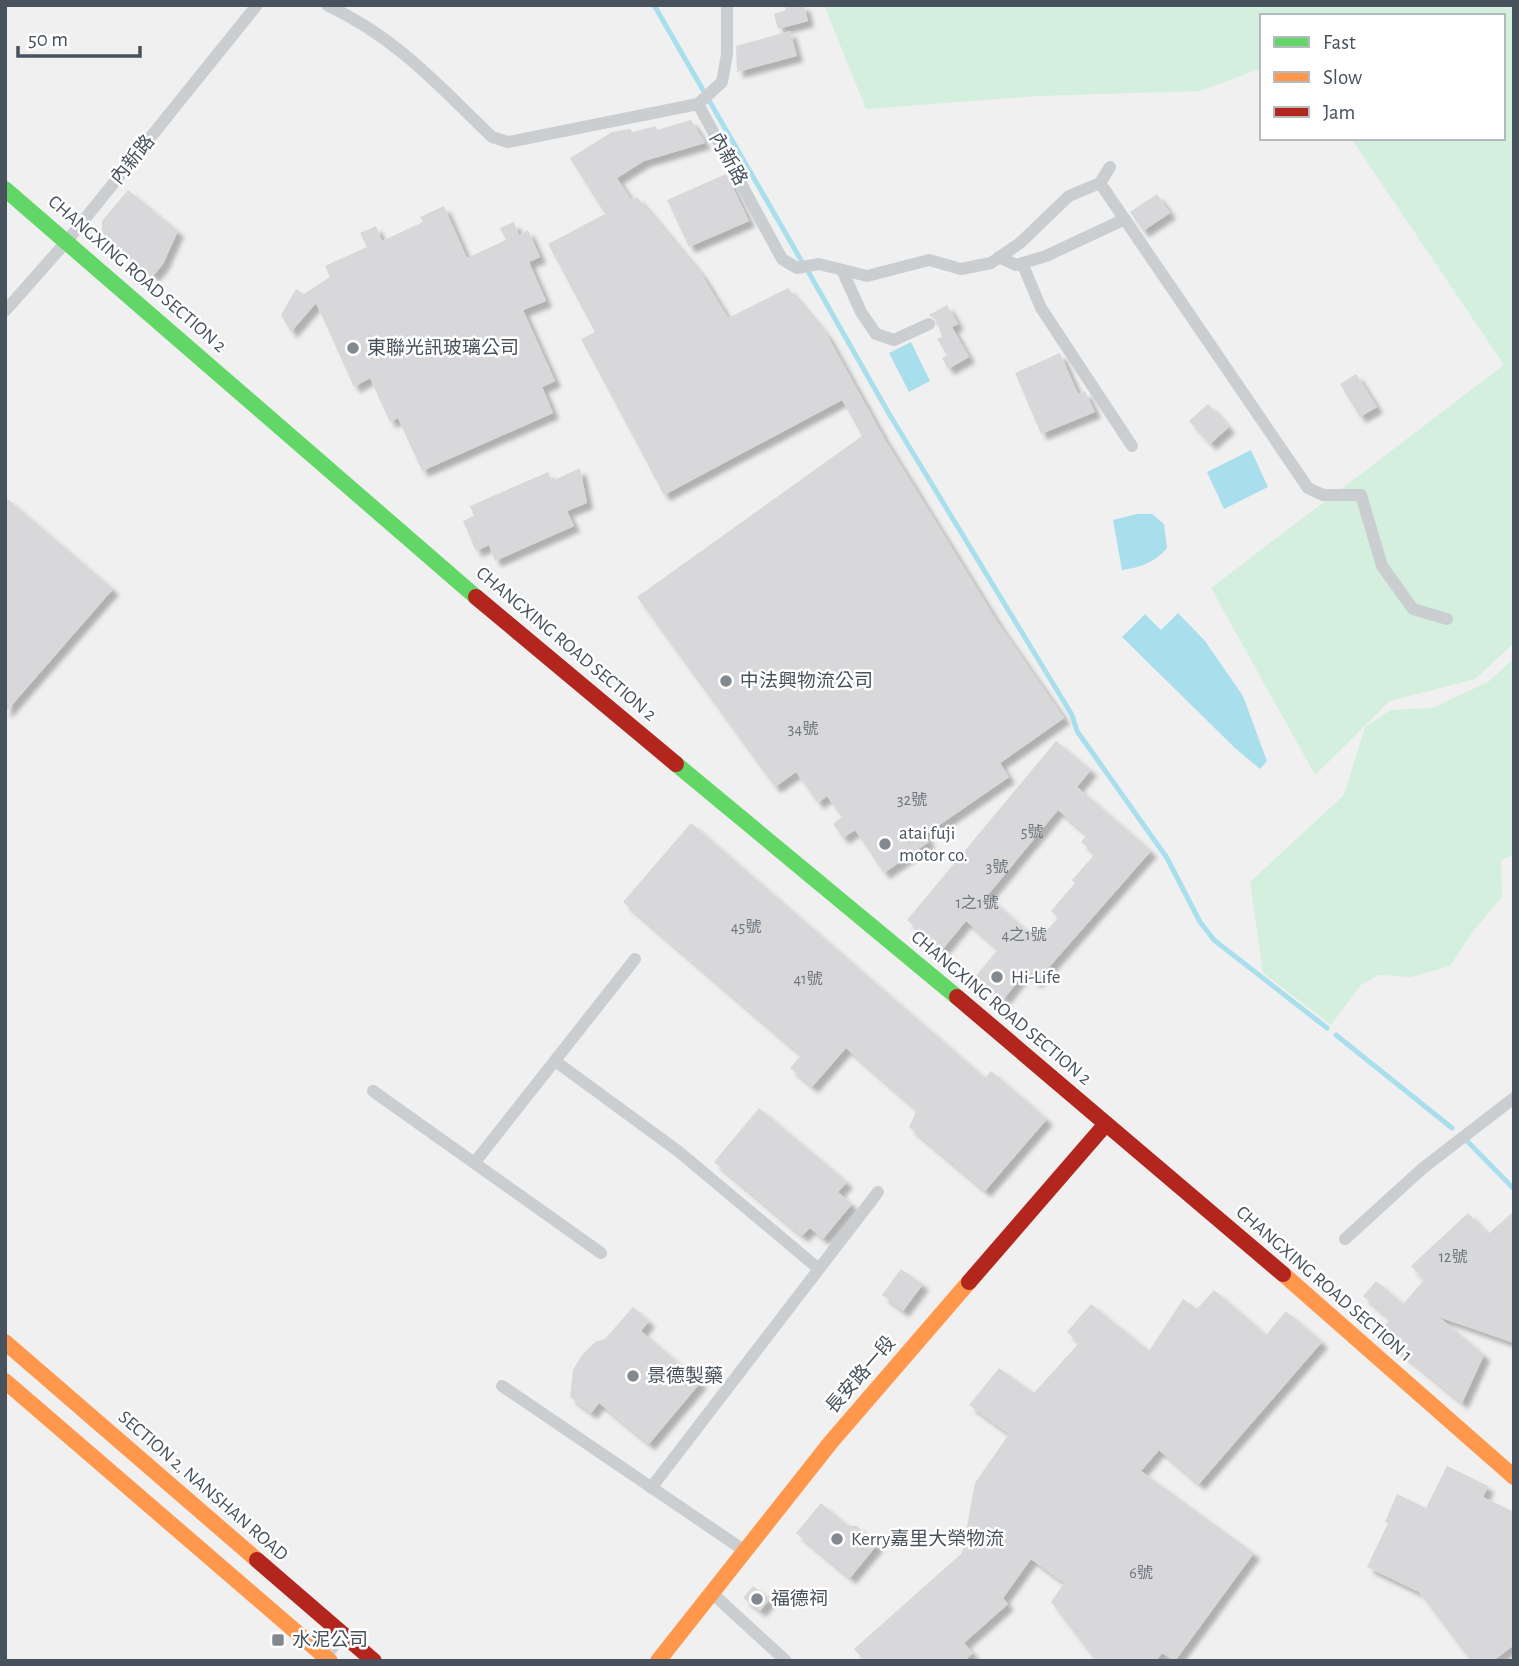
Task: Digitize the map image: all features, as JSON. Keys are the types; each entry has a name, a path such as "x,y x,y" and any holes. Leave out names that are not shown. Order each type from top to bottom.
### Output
{"street":[{"name":"內新路","path":"5,311 67,241 257,5"},
{"path":"327,5 365,23 401,49 492,137 508,142 698,104 722,82 727,54 727,5"},
{"name":"內新路","path":"698,104 782,259 797,268 819,264 843,272 867,275 929,260 961,269 991,263 1020,243 1069,196 1100,183"},
{"path":"1110,167 1100,183 1308,488 1323,495 1361,495 1382,566 1413,609 1447,619"},
{"name":"CHANGXING ROAD SECTION 2","path":"5,189 512,628 933,975 1105,1125"},
{"path":"999,257 1016,265 1101,233 1125,219"},
{"path":"1022,263 1041,307 1132,446"},
{"path":"843,272 861,312 876,334 894,340 929,324"},
{"path":"475,1162 635,959"},
{"path":"555,1060 678,1151 819,1269"},
{"path":"373,1091 601,1253"},
{"path":"1345,1239 1423,1168 1514,1098"},
{"name":"CHANGXING ROAD SECTION 1","path":"1105,1125 1187,1190 1514,1477"},
{"name":"長安路一段","path":"658,1661 831,1442 1105,1125"},
{"path":"651,1488 878,1192"},
{"name":"SECTION 2, NANSHAN ROAD","path":"5,1342 374,1661"},
{"path":"5,1381 326,1660 342,1634"},
{"path":"502,1387 745,1551"},
{"path":"712,1593 786,1661"}],"green space":[{"path":"824,5 1514,5 1514,643 1475,679 1390,701 1315,775 1211,588 1504,365 1352,140 1505,140 1505,14 1260,14 1260,69 1200,91 1039,96 866,109"},
{"path":"1514,658 1514,855 1501,860 1502,897 1474,930 1450,966 1411,977 1379,975 1361,985 1331,1025 1263,973 1250,882 1344,795 1365,727 1390,710 1432,708 1488,682"}],"water":[{"path":"911,342 930,381 909,392 889,353"},
{"path":"1251,450 1268,487 1224,509 1207,472"},
{"path":"1137,514 1152,514 1164,524 1167,548 1147,564 1122,570 1113,520"},
{"path":"1178,613 1205,641 1243,696 1267,761 1260,769 1235,748 1122,637 1145,614 1161,630"}],"building":[{"path":"784,5 804,5 808,21 778,29 774,14 786,10"},
{"path":"790,31 797,56 737,72 736,46"},
{"path":"691,120 705,143 644,161 617,178 631,200 637,197 702,275 728,318 788,288 827,335 884,438 1000,626 1064,718 1000,763 1009,777 925,835 929,842 884,873 855,830 843,838 833,824 842,817 827,796 818,803 796,772 775,787 637,597 862,436 842,400 664,495 581,339 595,332 548,244 605,214 570,158 612,132 630,129 632,132 656,126 657,130"},
{"path":"726,174 749,221 689,247 667,200"},
{"path":"128,190 178,231 163,264 153,276 102,233 102,221"},
{"path":"1157,194 1170,213 1143,231 1130,212"},
{"path":"444,206 467,258 506,240 500,228 514,222 519,235 528,230 540,257 529,262 546,301 523,310 555,381 542,387 553,413 422,471 398,418 390,422 370,378 354,387 316,303 291,332 281,315 296,289 304,294 330,277 325,266 367,247 360,233 376,226 382,241 423,222 420,217"},
{"path":"947,305 958,324 952,327 969,357 948,369 942,358 947,355 937,339 942,337 937,321 929,315"},
{"path":"1060,353 1078,394 1085,391 1095,412 1041,434 1015,373"},
{"path":"1356,374 1377,407 1360,417 1340,384"},
{"path":"1208,404 1229,427 1210,444 1189,421"},
{"path":"580,468 587,503 567,511 574,526 495,561 489,545 476,551 463,521 474,516 470,506 548,472 552,481"},
{"path":"5,497 113,589 5,713"},
{"path":"1056,741 1091,770 1077,787 1151,851 1036,982 1025,972 1004,999 976,976 998,949 966,921 942,950 907,920","holes":["1058,810 1087,835 1081,842 1095,854 1072,880 1075,883 1051,911 1058,918 1038,940 987,896"]},
{"path":"691,823 985,1078 991,1071 1047,1119 985,1191 909,1127 917,1110 846,1048 812,1087 790,1068 801,1055 623,902"},
{"path":"759,1108 847,1182 838,1192 852,1204 823,1239 810,1228 802,1236 714,1162"},
{"path":"1514,1211 1514,1343 1439,1317 1484,1355 1462,1403 1378,1334 1390,1319 1363,1296 1376,1281 1403,1304 1424,1280 1411,1266 1468,1213 1488,1234"},
{"path":"901,1269 923,1284 903,1311 882,1295"},
{"path":"1214,1290 1266,1335 1286,1311 1322,1342 1199,1484 1159,1450 1141,1471 1254,1553 1175,1661 1162,1653 1156,1661 1096,1661 1051,1602 1064,1583 1031,1559 1003,1598 1008,1604 964,1643 973,1653 964,1661 865,1661 854,1649 962,1553 975,1483 1009,1434 969,1405 999,1368 1034,1393 1079,1343 1067,1332 1091,1304 1149,1351 1183,1299 1197,1309"},
{"name":"景德製藥","path":"633,1307 649,1321 641,1331 701,1382 649,1444 599,1403 591,1413 570,1397 573,1370 582,1355 595,1342 605,1339"},
{"path":"1447,1466 1488,1486 1483,1497 1514,1512 1514,1645 1493,1661 1471,1661 1419,1592 1367,1567 1388,1523 1385,1522 1397,1494 1426,1508"},
{"name":"Kerry嘉里大榮物流","path":"821,1503 848,1526 857,1526 877,1545 850,1578 796,1533"},
{"name":"福德祠","path":"753,1586 770,1599 760,1611 743,1598"}],"waterway":[{"path":"654,5 801,260"},
{"path":"809,273 888,412 1072,715 1077,731 1167,858 1200,922 1214,940 1327,1028"},
{"path":"1336,1035 1452,1128"},
{"path":"1468,1142 1514,1189"}],"traffic: fast":[{"path":"5,189 476,597"},
{"path":"676,764 957,997"}],"traffic: slow":[{"path":"1283,1274 1514,1477"},
{"path":"658,1661 831,1442 969,1282"},
{"path":"5,1342 257,1560"},
{"path":"5,1381 330,1661"}],"traffic: jam":[{"path":"476,597 676,764"},
{"path":"957,997 1283,1274"},
{"path":"969,1282 1105,1125"},
{"path":"257,1560 374,1661"}],"place":[{"name":"東聯光訊玻璃公司","path":"353,348"},
{"name":"中法興物流公司","path":"726,681"},
{"name":"atai fuji motor co.","path":"885,844"},
{"name":"Hi-Life","path":"997,977"},
{"name":"景德製藥","path":"633,1376"},
{"name":"Kerry嘉里大榮物流","path":"837,1539"},
{"name":"福德祠","path":"757,1599"},
{"name":"水泥公司","path":"278,1640"}]}
